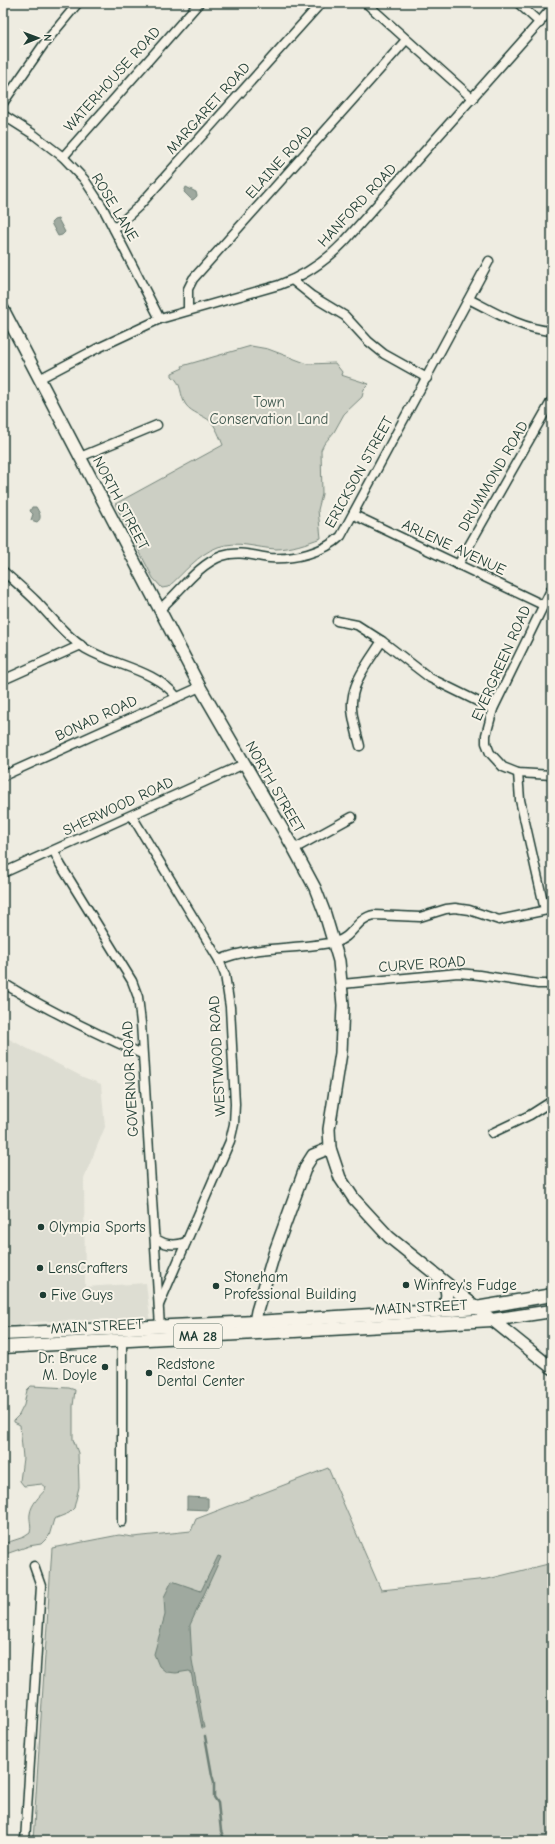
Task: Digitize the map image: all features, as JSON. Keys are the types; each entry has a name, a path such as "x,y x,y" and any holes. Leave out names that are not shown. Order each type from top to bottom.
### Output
{"main road":[{"name":"MAIN STREET","path":"3,1334 255,1322 476,1308 552,1295"},
{"name":"MAIN STREET","path":"3,1348 492,1320 552,1311"}],"street":[{"path":"3,103 39,51 78,3"},
{"name":"WATERHOUSE ROAD","path":"62,156 199,3"},
{"name":"MARGARET ROAD","path":"114,230 138,207 321,3"},
{"path":"366,3 473,98"},
{"path":"518,3 540,23"},
{"name":"HANFORD ROAD","path":"39,379 96,349 160,319 292,280 315,267 338,249 552,8"},
{"name":"ELAINE ROAD","path":"188,310 188,291 193,279 406,40"},
{"name":"ROSE LANE","path":"3,116 33,134 62,156 91,189 160,319"},
{"name":"ERICKSON STREET","path":"160,609 204,567 217,558 238,553 285,558 311,552 336,540 344,532 489,261"},
{"path":"292,280 312,296 345,316 384,354 427,378"},
{"path":"469,299 519,324 538,330 552,331"},
{"name":"NORTH STREET","path":"4,312 200,687 294,849 320,901 334,942 342,984 343,1037 329,1120 330,1148 340,1178 354,1199 389,1237 552,1368"},
{"name":"DRUMMOND ROAD","path":"458,565 552,400"},
{"path":"80,457 157,425"},
{"name":"ARLENE AVENUE","path":"354,515 543,604"},
{"path":"3,571 81,645 161,682 176,697"},
{"name":"EVERGREEN ROAD","path":"552,588 493,709 486,728 487,747 492,757 507,769 518,772 552,775"},
{"path":"337,621 361,627 382,641 430,678 493,709"},
{"path":"360,746 352,709 353,693 357,682 382,641"},
{"path":"3,680 81,645"},
{"name":"BONAD ROAD","path":"3,776 200,687"},
{"name":"SHERWOOD ROAD","path":"3,873 132,816 244,764"},
{"path":"219,960 230,955 254,951 334,942 348,936 358,923 367,917 374,915 420,916 455,908 469,910 499,920 548,909 520,800 518,772"},
{"name":"WESTWOOD ROAD","path":"132,816 219,960 225,975 228,993 235,1104 230,1141 158,1305"},
{"path":"294,849 352,817"},
{"name":"GOVERNOR ROAD","path":"54,851 60,864 134,986 140,1008 160,1327"},
{"name":"CURVE ROAD","path":"342,984 458,973 479,974 538,984 552,984"},
{"path":"3,983 116,1043 142,1054"},
{"path":"492,1133 530,1115 552,1101"},
{"path":"255,1322 274,1254 306,1166 313,1155 330,1148"},
{"path":"155,1238 166,1244 180,1244 186,1242"},
{"path":"429,1311 441,1308 446,1302 447,1292 442,1281"},
{"path":"122,1341 122,1522"},
{"path":"25,1841 41,1586 34,1566"}],"shaded area":[{"path":"186,187 196,192 197,196 194,199 192,200 184,192"},
{"path":"58,219 65,232 58,236 51,223"},
{"path":"32,507 36,507 39,513 40,519 37,522 31,520 33,514 30,511"},
{"path":"3,1036 83,1077 101,1084 105,1127 84,1178 85,1287 146,1283 150,1317 146,1321 114,1322 107,1319 29,1322 29,1326 3,1325"},
{"path":"187,1497 208,1498 208,1510 187,1509"},
{"path":"218,1556 221,1557 190,1625 192,1660 204,1728 202,1728 191,1672 166,1672 159,1666 154,1654 165,1615 164,1597 172,1581 201,1591"}],"green space":[{"name":"Town Conservation Land","path":"251,346 268,349 308,364 335,363 342,372 341,375 369,384 364,389 362,397 344,414 334,432 321,450 322,494 318,510 321,538 282,549 240,544 218,547 197,559 168,587 162,588 153,578 115,504 223,445 218,432 212,423 191,410 186,405 178,382 172,376 172,373 183,368 182,366"},
{"path":"31,1386 69,1388 75,1390 73,1406 73,1439 78,1453 79,1487 74,1508 69,1513 54,1519 49,1536 41,1544 29,1546 3,1555 3,1544 24,1537 30,1533 31,1510 46,1487 42,1484 24,1486 20,1481 23,1458 20,1425 14,1422 14,1420 19,1415 24,1405 27,1390"},
{"path":"328,1468 381,1590 488,1579 552,1563 552,1841 33,1841 52,1548 119,1535 133,1537 191,1531 196,1519"}],"waterway":[{"path":"205,1736 214,1782 214,1797 218,1803 221,1831 225,1841"}],"place":[{"name":"Olympia Sports","path":"41,1227"},
{"name":"LensCrafters","path":"40,1268"},
{"name":"Winfrey's Fudge","path":"406,1285"},
{"name":"Stoneham Professional Building","path":"216,1286"},
{"name":"Five Guys","path":"43,1295"},
{"name":"Dr. Bruce M. Doyle","path":"105,1367"},
{"name":"Redstone Dental Center","path":"149,1373"}]}
